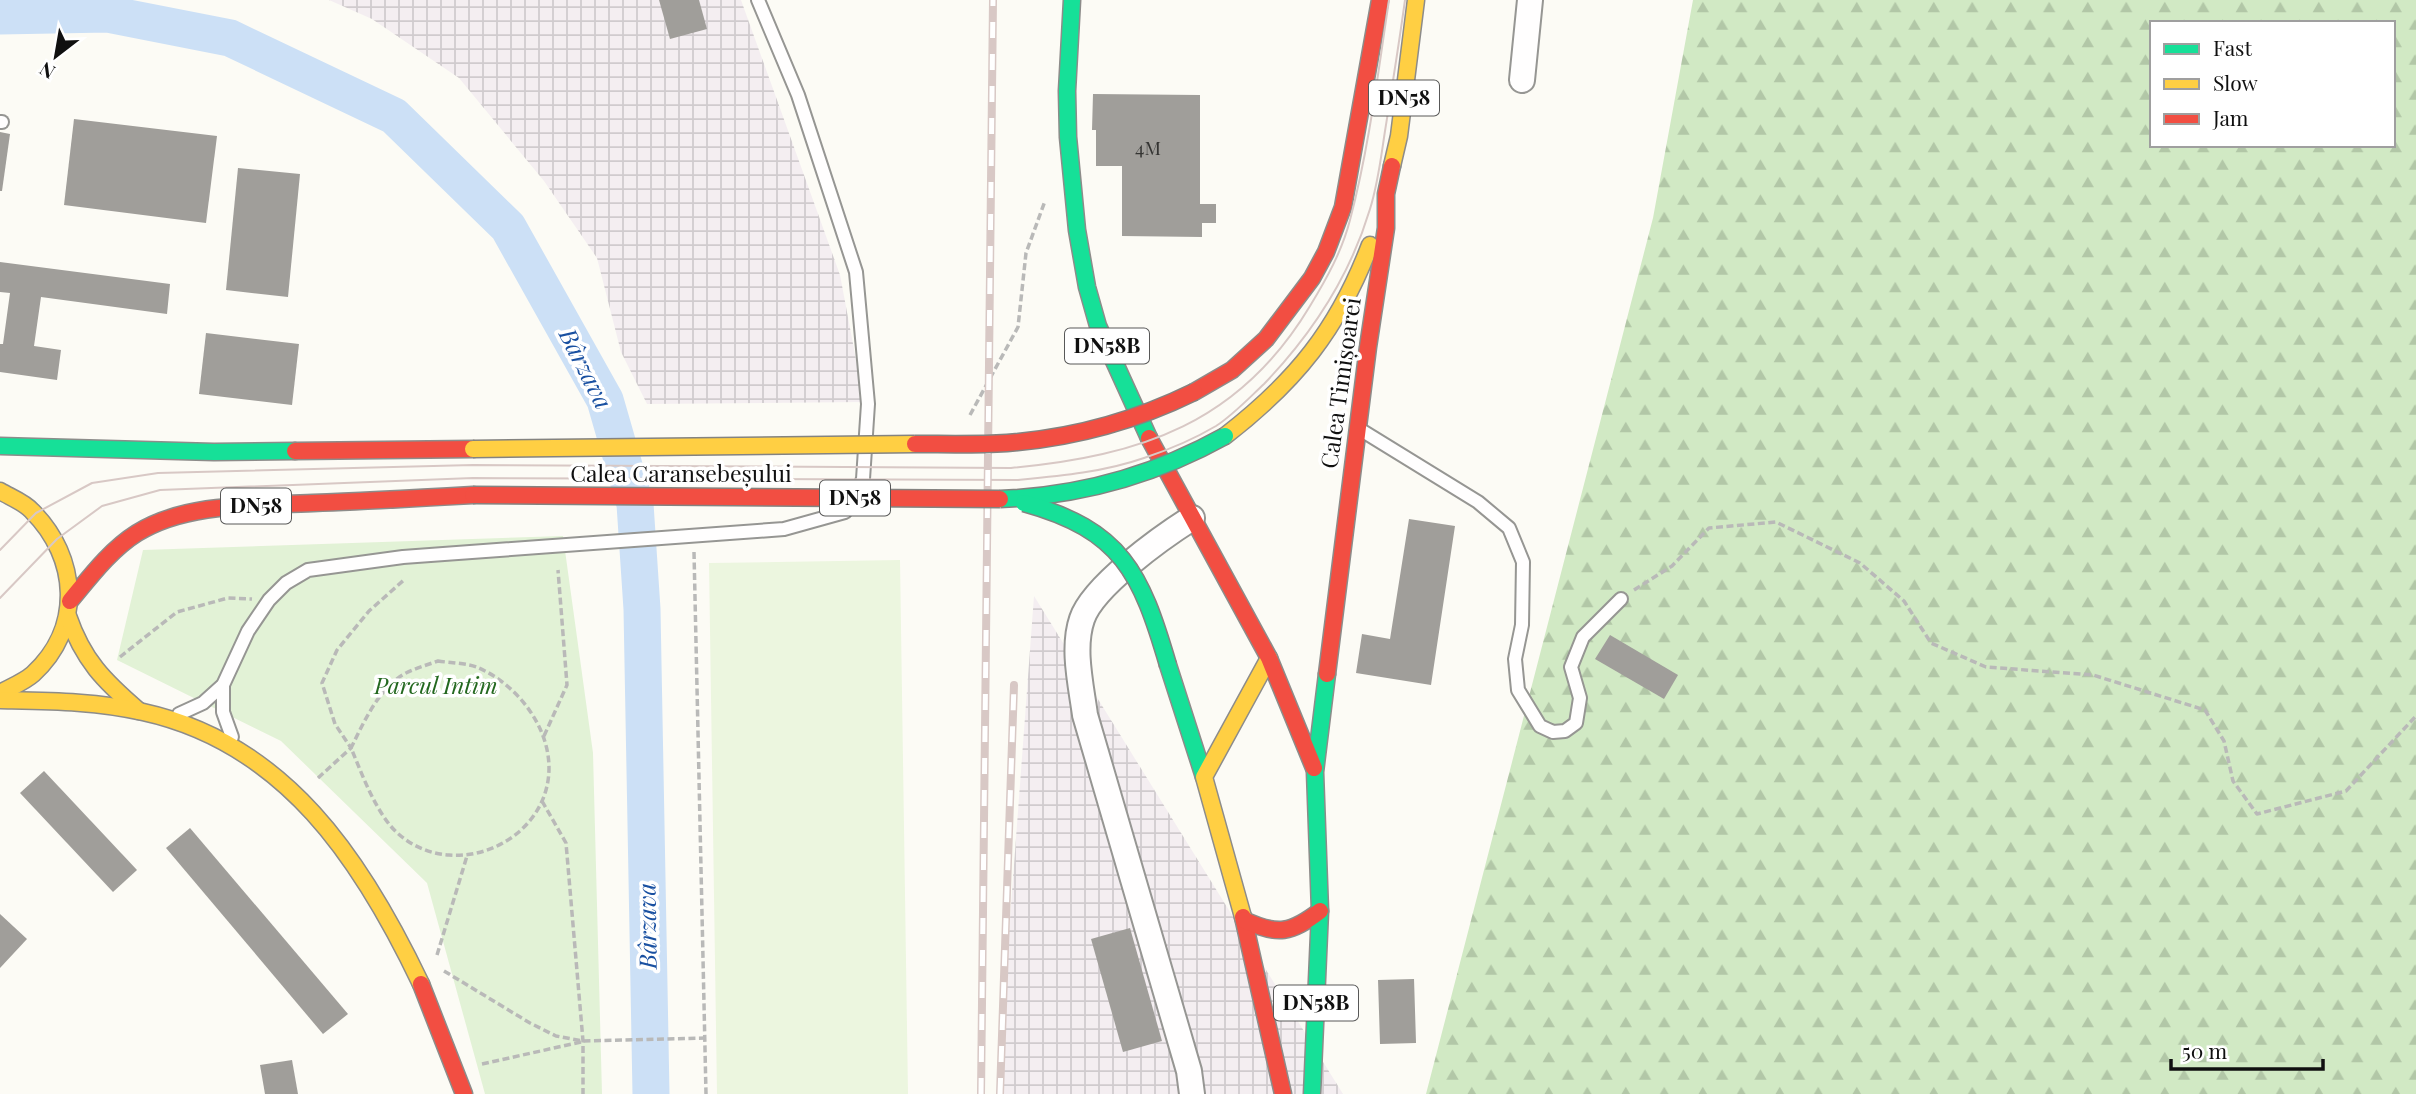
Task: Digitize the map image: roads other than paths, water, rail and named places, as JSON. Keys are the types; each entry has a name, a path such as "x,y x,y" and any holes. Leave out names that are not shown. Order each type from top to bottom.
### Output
{"main road":[{"name":"Calea Timișoarei","path":"1072,0 1067,92 1068,137 1077,230 1087,287 1098,326 1154,450 1269,657 1267,702 1315,772"},
{"name":"Calea Caransebeșului","path":"0,446 214,452 1004,443 1055,439 1127,422 1163,408 1232,370 1266,338 1312,278 1343,207 1380,0"},
{"name":"Calea Timișoarei","path":"1312,1094 1320,911 1315,772 1386,228 1386,194 1399,136 1416,0"},
{"name":"Calea Caransebeșului","path":"69,609 93,572 138,533 183,516 240,507 473,495 1003,499 1068,493 1138,477 1176,463 1225,436 1277,393 1301,368 1324,337 1365,261 1386,194"},
{"name":"Calea Caransebeșului","path":"79,465 214,452"},
{"path":"0,491 14,497 36,513 57,539 68,569 69,609 76,642 98,676 139,710"},
{"name":"DN58B","path":"1003,499 1061,513 1081,522 1108,541 1133,572 1147,599 1204,777 1244,920 1283,1094"},
{"name":"DN58","path":"0,693 11,689 37,671 56,646 69,609"},
{"path":"1204,777 1267,702 1269,657"},
{"path":"0,700 82,702 139,710 166,717 203,732 272,773 299,796 354,863 387,917 428,995 464,1094"},
{"path":"1244,920 1275,933 1289,931 1320,911"}],"street":[{"path":"1522,80 1530,0"},
{"path":"1192,518 1169,533 1102,590 1088,606 1082,620 1079,640 1085,715 1189,1071 1192,1094"}],"lane":[{"path":"166,717 187,712 203,703 223,685 248,631 269,600 286,583 309,570 403,557 784,529 849,511 863,479 868,404 856,272 798,95 758,0"},
{"path":"1358,428 1478,502 1508,528 1523,562 1522,625 1515,659 1518,690 1540,726 1553,732 1565,731 1576,723 1580,698 1571,667 1583,637 1621,599"},
{"path":"223,685 223,712 228,731 241,753"}],"waterway":[{"name":"Bârzava","path":"0,16 108,14 230,38 394,116 508,227 605,400 635,504 642,609 651,1094"}],"tram line":[{"path":"0,550 36,513 92,483 158,473 473,465 1011,468 1103,454 1144,442 1183,426 1219,406 1252,379 1282,346 1322,285 1343,243 1357,193 1389,0"},
{"path":"0,598 57,539 102,506 160,490 473,478 1018,480 1113,467 1181,444 1222,422 1282,365 1328,303 1352,258 1370,209 1381,161 1405,0"}],"railway":[{"path":"981,1094 993,0"},
{"path":"1000,1094 1014,685"}],"park label":[{"name":"Parcul Intim","path":"436,686"}]}
